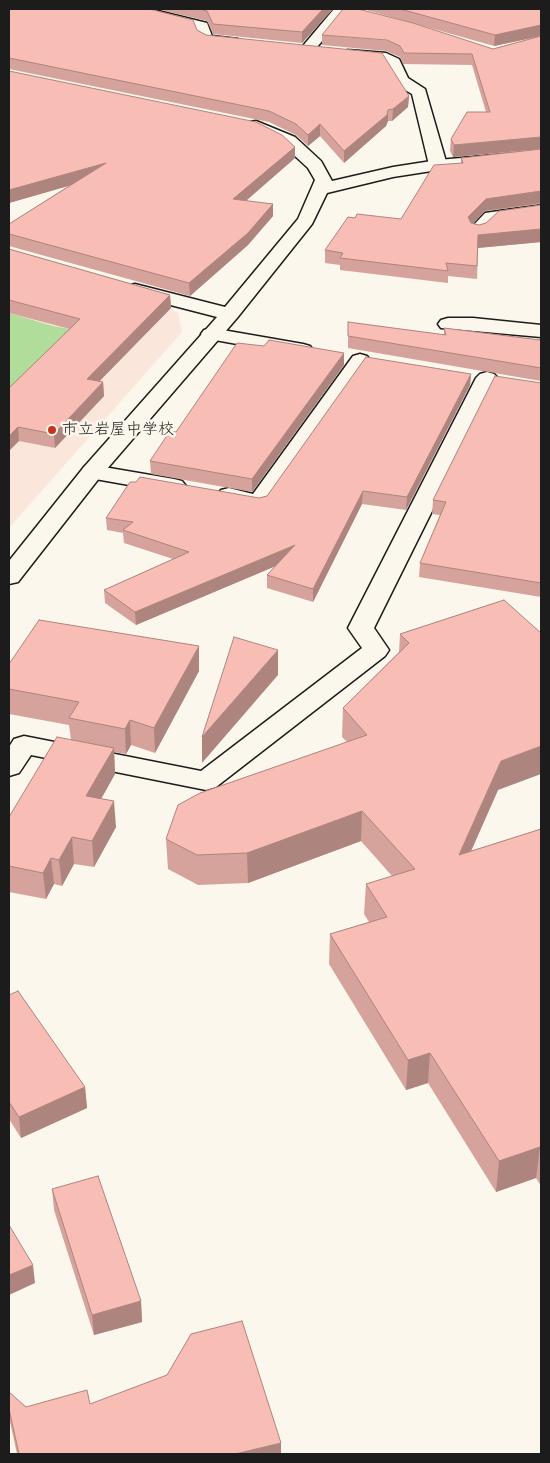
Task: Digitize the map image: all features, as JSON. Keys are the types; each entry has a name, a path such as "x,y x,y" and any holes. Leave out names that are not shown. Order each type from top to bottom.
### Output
{"street":[{"path":"134,9 202,26 206,40 253,45"},
{"path":"307,50 341,9 361,14"},
{"path":"289,48 386,58 394,62 401,81 419,92 438,165"},
{"path":"13,566 230,314 306,220 324,180 315,166 289,141 263,128 236,121"},
{"path":"321,189 393,172 438,165 541,156"},
{"path":"478,230 491,217 541,210"},
{"path":"118,286 230,314"},
{"path":"448,324 472,324 541,331"},
{"path":"92,472 203,490 260,502 351,358 211,334"},
{"path":"9,767 24,745 206,780 376,650 361,628 486,378"}],"shaded area":[{"name":"市立岩屋中学校","path":"9,266 178,312 182,332 9,528"}],"green space":[{"path":"9,313 53,326 76,330 9,395"}],"building":[{"path":"9,9 149,9 193,20 197,30 206,35 382,53 409,96 393,109 388,110 387,115 344,151 320,124 308,135 296,124 269,111 9,58"},
{"path":"199,9 323,9 302,32 213,24 207,11"},
{"path":"343,9 358,9 413,23 493,49 541,36 541,137 454,145 451,139 467,112 490,112 472,54 404,53 400,46 387,40 322,35"},
{"path":"400,9 541,9 541,25 495,35"},
{"path":"9,71 256,122 282,135 295,147 233,199 273,204 248,233 189,283 9,234 9,224 106,163 9,190"},
{"path":"541,149 541,191 486,199 468,217 471,223 479,225 486,223 499,211 541,205 541,229 478,235 477,266 446,263 448,271 340,258 343,253 325,250 348,217 355,218 357,214 401,219 434,165 463,163 461,158"},
{"path":"9,249 170,295 87,379 103,382 54,434 18,427 9,436 9,388 80,319 9,300"},
{"path":"348,322 446,335 444,328 540,340 541,336 541,368 348,336"},
{"path":"269,340 344,353 252,479 150,461 170,431 176,432 237,343 264,346"},
{"path":"366,357 471,374 407,497 363,491 313,589 267,575 295,545 135,612 104,590 189,552 123,530 133,522 106,518 130,482 136,482 140,477 259,498 267,496"},
{"path":"495,376 541,383 541,583 420,563 446,502 433,500"},
{"path":"504,600 541,633 541,746 501,761 459,855 541,829 541,1149 540,1147 499,1161 430,1053 408,1060 330,934 387,917 366,884 415,869 362,811 247,853 197,855 166,839 178,805 200,793 367,735 343,708 409,643 400,634"},
{"path":"39,620 199,646 154,728 130,720 125,729 69,718 79,702 9,689 9,664"},
{"path":"234,637 278,650 202,737"},
{"path":"57,737 114,748 86,796 114,801 92,841 72,837 59,860 51,858 43,873 9,866 9,817"},
{"path":"18,991 85,1087 19,1117 9,1102 9,995"},
{"path":"98,1176 141,1301 92,1315 52,1189"},
{"path":"9,1225 33,1265 9,1275"},
{"path":"242,1321 281,1443 235,1454 19,1454 9,1409 9,1392 26,1407 87,1390 90,1404 167,1375 191,1334"}],"place":[{"name":"市立岩屋中学校","path":"52,430"}]}
